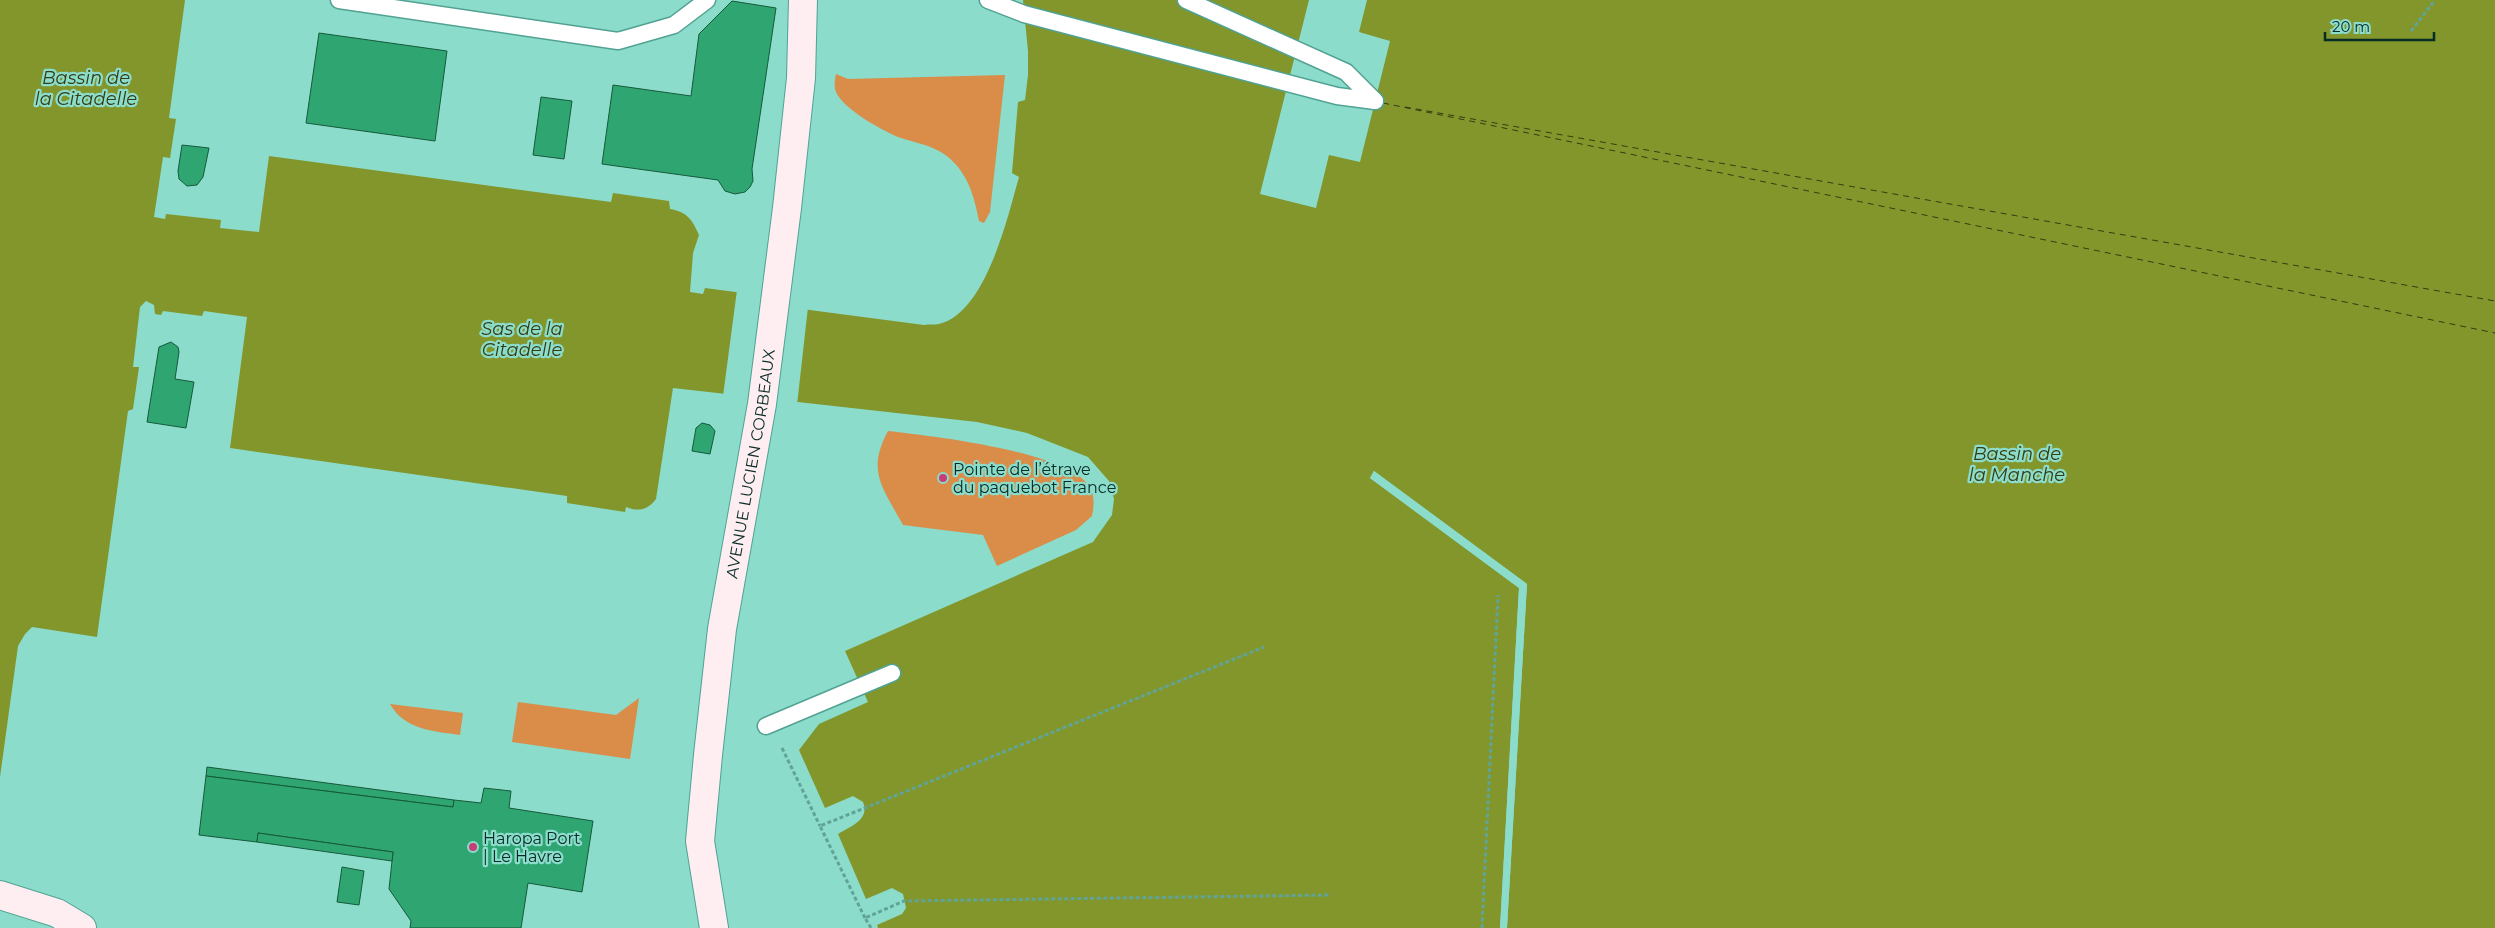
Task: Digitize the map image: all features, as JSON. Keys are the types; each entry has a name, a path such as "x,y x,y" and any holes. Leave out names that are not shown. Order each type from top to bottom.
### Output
{"main road":[{"name":"AVENUE LUCIEN CORBEAUX","path":"714,928 700,841 708,755 722,629 762,404 787,208 801,78 803,0"},
{"path":"1,894 57,913 82,928"}],"lane":[{"path":"340,0 618,41 674,25 707,0"},
{"path":"988,0 1024,14 1337,96 1375,101 1346,72 1186,0"},
{"path":"766,726 892,673"}],"path":[{"path":"2411,31 2435,0"},
{"path":"1482,928 1498,595"},
{"path":"820,826 1264,647"},
{"path":"766,726 784,750 871,928"},
{"path":"865,918 904,902 1331,895"}],"shaded area":[{"path":"836,74 848,79 1005,75 990,212 984,223 979,221 975,202 964,175 952,160 934,148 901,138 884,130 853,111 838,96 835,89"},
{"path":"888,431 996,447 1054,463 1076,474 1089,486 1094,501 1092,516 1076,530 997,566 983,535 903,525 884,490 878,469 878,458"},
{"path":"639,698 630,759 512,742 518,702 616,715"},
{"path":"390,704 463,713 460,735 420,728 403,719"}],"water":[{"name":"Bassin de la Manche","path":"0,0 185,0 169,118 176,119 170,158 163,157 154,217 165,219 166,214 221,220 220,228 259,232 269,156 611,202 613,193 669,201 670,209 681,212 688,217 699,235 693,253 690,292 703,294 705,288 743,293 742,301 924,325 939,324 955,316 970,302 982,283 1001,238 1019,177 1012,173 1018,102 1025,100 1028,75 1028,51 1023,0 2495,0 2495,928 1507,928 1527,584 1374,471 1370,478 1519,588 1500,928 878,928 877,925 902,914 906,908 903,894 892,888 866,899 838,834 862,818 864,813 863,802 853,796 825,808 799,750 819,724 868,702 845,651 1093,542 1112,515 1114,499 1109,481 1088,457 1027,433 977,422 673,388 656,499 646,508 635,509 626,507 625,512 567,503 567,496 230,448 247,317 204,311 202,316 163,311 161,315 155,314 154,305 146,301 140,307 133,367 139,367 133,409 128,411 97,637 32,627 25,634 18,646 0,777"}],"pier":[{"path":"1309,0 1367,0 1359,32 1390,41 1360,162 1329,155 1316,208 1260,194"},
{"path":"737,290 745,291 745,299 808,307 797,405 723,396"},
{"path":"1374,471 1527,584 1507,928 1505,928 1524,585 1375,474 1373,477 1521,588 1503,928 1500,928 1519,588 1370,478"}],"building":[{"path":"732,1 776,8 752,169 753,181 750,187 745,192 735,194 725,191 718,180 602,164 613,85 691,96 699,34"},
{"path":"319,33 447,51 435,141 306,123"},
{"path":"541,97 572,101 564,159 533,155"},
{"path":"182,145 209,148 203,177 197,185 187,186 179,179 178,171"},
{"path":"171,342 178,347 179,352 175,379 194,382 186,428 147,422 159,347"},
{"path":"702,423 710,425 715,431 710,454 692,451 696,428"},
{"path":"207,767 454,800 453,807 206,776"},
{"name":"Haropa Port | Le Havre","path":"206,776 453,807 454,800 481,803 484,788 511,791 509,808 593,821 582,892 528,883 521,928 410,928 411,921 389,889 393,852 258,833 257,842 199,835"},
{"path":"258,833 393,852 392,861 257,842"},
{"path":"342,867 364,871 359,905 337,902"}],"ferry route":[{"path":"1383,103 2495,333"},
{"path":"1405,107 2495,301"}],"place":[{"name":"Pointe de l’étrave du paquebot France","path":"943,478"},
{"name":"Haropa Port | Le Havre","path":"473,847"}],"water label":[{"name":"Bassin de la Citadelle","path":"86,88"},
{"name":"Sas de la Citadelle","path":"522,339"}]}
